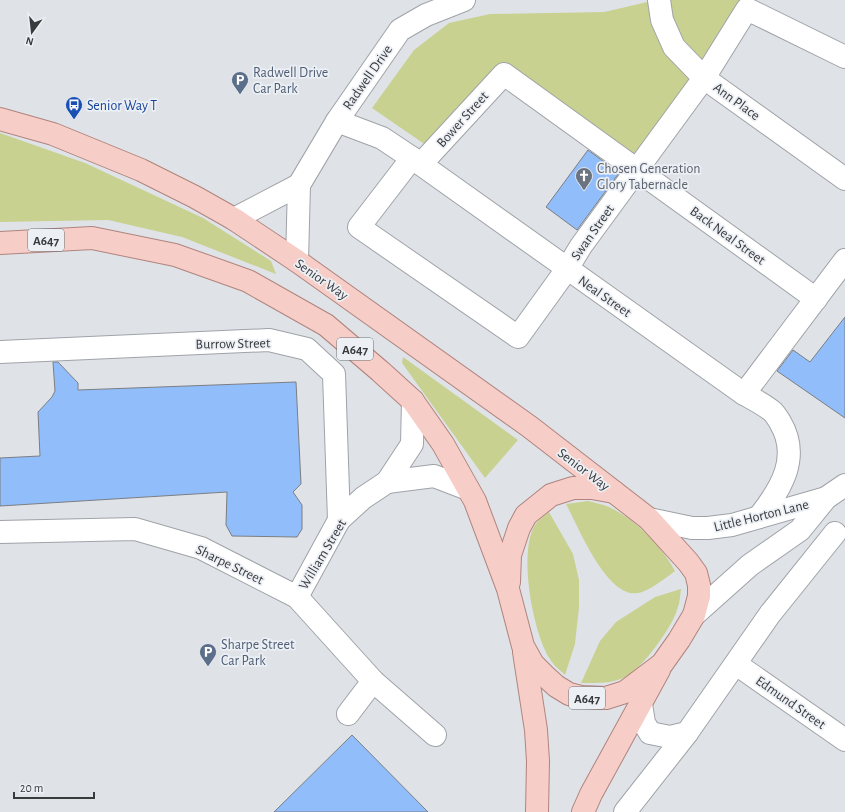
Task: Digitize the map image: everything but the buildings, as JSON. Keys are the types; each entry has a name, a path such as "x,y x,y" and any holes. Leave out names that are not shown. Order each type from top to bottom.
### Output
{"main road":[{"name":"Senior Way","path":"0,120 53,134 141,170 195,197 234,219 297,261 530,428 649,519 696,573 699,585 699,596 694,615 662,664 625,692 606,698 581,697 569,694 533,664 523,646 508,589 475,501 443,444 413,401 326,325 248,281 175,255 92,238 0,243"},
{"name":"Senior Way","path":"508,589 510,555 519,528 526,515 551,495 573,488 592,488 614,492"},
{"name":"A647","path":"523,646 536,730 538,761 537,812"},
{"name":"A647","path":"583,812 591,794 662,664"}],"street":[{"name":"Radwell Drive","path":"297,261 299,185 337,121 400,30 425,8 464,0"},
{"name":"Ann Place","path":"658,0 662,20 674,47 704,78 845,179"},
{"name":"Swan Street","path":"518,337 567,269 581,246 704,78 747,9 845,57"},
{"name":"Bower Street","path":"504,74 416,161 359,227 518,337"},
{"name":"Back Neal Street","path":"504,74 816,299"},
{"name":"Neal Street","path":"337,121 382,138 744,394 773,412 783,428 788,443 789,463 782,483 772,501 759,517"},
{"path":"234,219 299,185"},
{"path":"744,394 845,260"},
{"name":"Burrow Street","path":"0,352 269,340 307,349 334,374 339,520"},
{"path":"387,482 412,444 413,401"},
{"path":"387,482 434,476 468,489"},
{"name":"William Street","path":"296,597 339,520 363,498 387,482"},
{"name":"Little Horton Lane","path":"694,615 750,565 800,530 826,498 845,485"},
{"name":"Little Horton Lane","path":"649,519 692,528 708,528 732,525 826,498"},
{"name":"Sharpe Street","path":"0,532 135,529 201,548 296,597 373,681 435,735"},
{"path":"625,812 686,733 770,614 835,533"},
{"name":"Edmund Street","path":"736,664 845,740"},
{"path":"348,714 373,681"},
{"path":"641,704 644,723 650,733 670,737 686,733"}],"green space":[{"path":"656,0 751,0 637,169 504,74 433,150 372,108 414,50 449,23 490,14 604,12"},
{"path":"0,133 85,163 203,218 271,261 276,274 182,237 108,220 0,222"},
{"path":"403,357 518,440 485,478 402,363"},
{"path":"588,501 601,504 619,512 638,526 663,552 675,571 652,587 638,593 626,592 615,585 595,559 566,504"},
{"path":"549,512 573,554 579,580 579,607 575,644 565,675 551,661 538,631 533,612 528,572 530,537 536,523"},
{"path":"681,589 678,607 674,618 656,647 641,665 622,679 604,682 581,683 600,641 616,622 655,597"}],"place":[{"name":"Radwell Drive Car Park","path":"240,95"},
{"name":"Senior Way T","path":"74,120"},
{"name":"Chosen Generation Glory Tabernacle","path":"584,191"},
{"name":"Sharpe Street Car Park","path":"208,667"}]}
